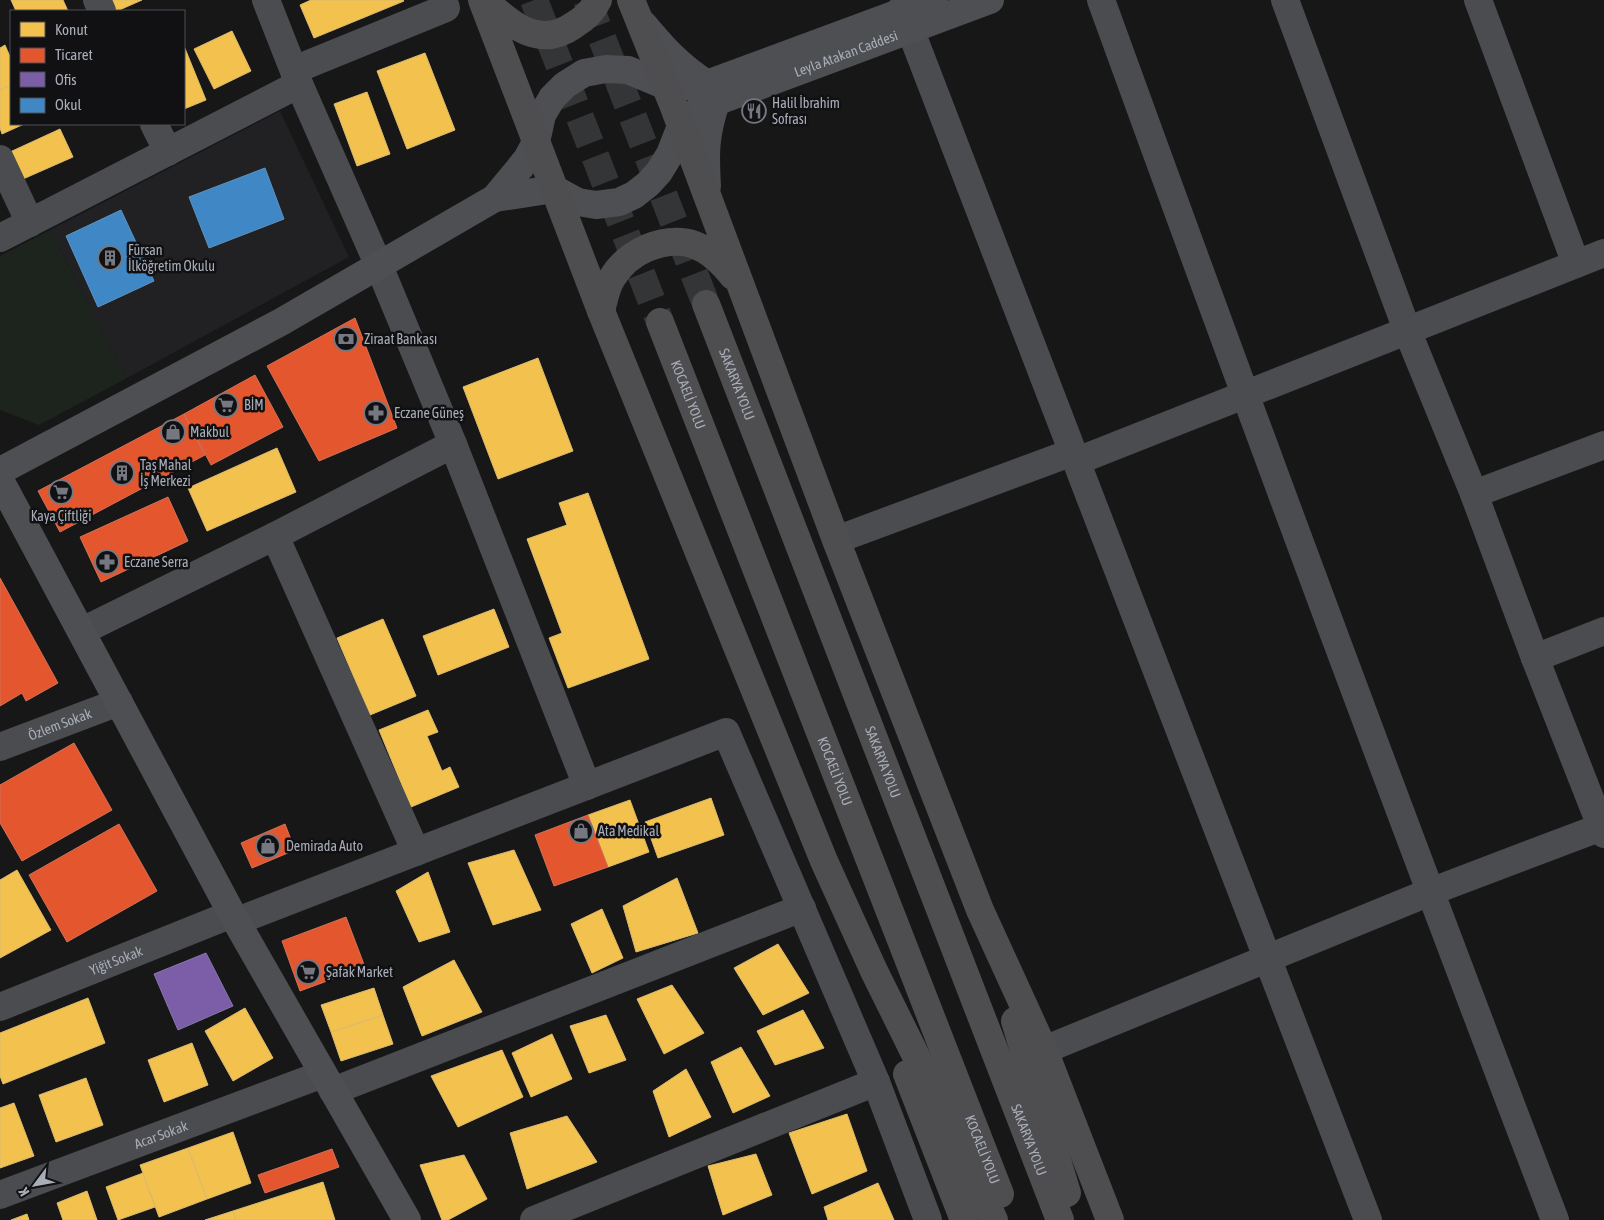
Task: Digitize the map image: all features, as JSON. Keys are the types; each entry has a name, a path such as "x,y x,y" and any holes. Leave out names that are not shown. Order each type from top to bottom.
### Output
{"highway":[{"path":"483,0 506,21 537,36 558,33 570,28 584,19 598,0"},
{"path":"483,0 601,310 824,860 964,1220"},
{"path":"635,9 681,126 836,540 980,910 1044,1050 1110,1220"},
{"path":"601,310 611,279 622,264 638,252 656,244 674,241 689,242 702,248 720,260 739,284"},
{"name":"SAKARYA YOLU","path":"706,304 1060,1220"},
{"name":"KOCAELİ YOLU","path":"660,322 1011,1220"},
{"path":"824,860 874,971 994,1220"},
{"path":"980,910 1075,1220"}],"main road":[{"name":"Leyla Atakan Caddesi","path":"706,95 934,0"},
{"name":"Leyla Atakan Caddesi","path":"904,13 990,0"},
{"path":"635,9 667,53 687,71 706,95 707,127 705,148 707,198"},
{"path":"0,471 281,322 495,198 526,159 536,142 542,115 552,98 564,85 584,73 606,69 628,70 664,85 706,95"},
{"path":"495,198 554,189 578,202 596,205 619,202 634,195 659,172 670,154 681,126 706,95"},
{"path":"0,480 235,917 407,1220"}],"street":[{"path":"266,0 296,77 379,266 453,444 587,786"},
{"path":"0,238 168,152 296,77 446,8 443,0"},
{"path":"1101,0 1244,394 1555,1220"},
{"path":"1044,1050 1430,892 1603,829 1535,658 1474,494 1407,330 1285,0"},
{"path":"1478,0 1576,264"},
{"path":"904,13 1368,1220"},
{"path":"154,125 168,152"},
{"path":"0,159 30,223"},
{"path":"836,540 1244,394 1604,253"},
{"path":"82,631 275,536 453,444"},
{"path":"1474,494 1604,445"},
{"path":"275,536 416,852"},
{"path":"1535,658 1604,631"},
{"name":"Özlem Sokak","path":"0,747 119,702"},
{"name":"Yiğit Sokak","path":"0,1008 235,917 416,852 726,732 802,908"},
{"path":"802,908 876,1082 928,1220"},
{"name":"Acar Sokak","path":"0,1195 328,1083 802,908"},
{"path":"534,1220 876,1082"}],"shaded area":[{"path":"280,111 349,257 127,378 50,230"},
{"path":"50,230 127,378 39,425 0,410 0,256"}],"building: Konut":[{"path":"11,0 63,0 68,10 16,10"},
{"path":"107,0 142,0 119,10 112,10"},
{"path":"311,0 404,1 314,38 300,5"},
{"path":"232,31 251,71 214,89 194,49"},
{"path":"5,45 10,57 10,85 0,90 0,48"},
{"path":"185,48 206,100 185,109"},
{"path":"425,53 455,130 407,149 377,71"},
{"path":"10,85 10,125 22,125 2,134 0,128 0,90"},
{"path":"367,92 390,154 357,166 334,104"},
{"path":"60,129 73,157 23,179 10,152"},
{"path":"538,358 573,451 498,479 463,387"},
{"path":"277,448 296,492 207,531 188,488"},
{"path":"588,493 649,659 568,688 549,638 562,633 527,539 567,525 559,503"},
{"path":"494,609 509,647 438,675 423,636"},
{"path":"383,619 416,696 370,715 337,638"},
{"path":"428,710 438,732 427,736 442,771 450,767 459,787 411,807 379,730"},
{"path":"711,798 724,835 658,858 645,822"},
{"path":"630,800 649,852 608,867 588,815"},
{"path":"514,850 541,910 493,925 468,863"},
{"path":"17,870 51,930 0,958 0,880"},
{"path":"428,872 450,932 419,942 396,891"},
{"path":"677,878 698,933 636,952 623,906"},
{"path":"602,909 623,958 592,973 571,924"},
{"path":"778,944 809,993 763,1015 734,968"},
{"path":"454,960 482,1012 422,1036 403,987"},
{"path":"672,985 704,1033 664,1054 637,999"},
{"path":"374,988 383,1015 331,1032 321,1005"},
{"path":"88,998 105,1043 3,1084 0,1076 0,1033"},
{"path":"245,1008 273,1058 233,1081 205,1031"},
{"path":"803,1010 824,1048 775,1065 757,1031"},
{"path":"383,1015 393,1044 341,1061 331,1032"},
{"path":"606,1015 626,1060 589,1073 570,1026"},
{"path":"552,1034 572,1079 531,1097 512,1053"},
{"path":"192,1043 208,1085 164,1102 148,1060"},
{"path":"741,1047 770,1096 733,1113 711,1062"},
{"path":"502,1050 523,1097 458,1127 431,1076"},
{"path":"686,1069 711,1117 669,1137 653,1091"},
{"path":"86,1078 103,1125 56,1142 39,1095"},
{"path":"14,1103 34,1156 0,1168 0,1108"},
{"path":"847,1114 867,1171 812,1194 789,1133"},
{"path":"567,1116 597,1162 527,1189 510,1133"},
{"path":"233,1132 251,1183 207,1199 188,1148"},
{"path":"188,1148 207,1199 159,1217 140,1165"},
{"path":"756,1154 772,1195 723,1215 708,1166"},
{"path":"464,1155 487,1199 448,1220 442,1220 420,1165"},
{"path":"143,1173 155,1207 118,1220 106,1187"},
{"path":"323,1182 335,1220 236,1220 233,1211"},
{"path":"878,1183 894,1220 828,1220 824,1207"},
{"path":"87,1191 97,1220 63,1220 57,1203"},
{"path":"233,1211 236,1220 205,1220"},
{"path":"27,1214 29,1220 11,1220"}],"building: Ticaret":[{"path":"355,318 397,428 319,461 267,366"},
{"path":"255,375 283,427 211,465 184,414"},
{"name":"Taş Mahal İş Merkezi","path":"184,414 205,455 60,532 38,491"},
{"path":"168,497 188,541 101,582 80,537"},
{"path":"0,578 58,683 26,701 22,693 0,706"},
{"path":"74,743 112,810 22,861 0,823 0,785"},
{"path":"588,815 608,867 554,886 535,835"},
{"path":"119,824 157,891 67,942 29,875"},
{"name":"Demirada Auto","path":"285,824 295,850 252,868 241,843"},
{"path":"346,917 365,967 300,991 282,941"},
{"path":"332,1149 339,1167 265,1193 258,1175"}],"building: Ofis":[{"path":"206,953 233,1006 178,1030 154,974"}],"building: Okul":[{"path":"265,168 284,219 209,248 189,197"},
{"name":"Fürsan İlköğretim Okulu","path":"121,210 154,281 98,307 66,236"}],"tunnel":[{"path":"534,0 660,322"},
{"path":"587,0 706,304"}],"place":[{"name":"Halil İbrahim Sofrası","path":"754,111"},
{"name":"Fürsan İlköğretim Okulu","path":"110,258"},
{"name":"Ziraat Bankası","path":"346,339"},
{"name":"BİM","path":"226,405"},
{"name":"Eczane Güneş","path":"376,413"},
{"name":"Makbul","path":"173,432"},
{"name":"Taş Mahal İş Merkezi","path":"122,473"},
{"name":"Kaya Çiftliği","path":"61,492"},
{"name":"Eczane Serra","path":"107,562"},
{"name":"Ata Medikal","path":"581,831"},
{"name":"Demirada Auto","path":"268,846"},
{"name":"Şafak Market","path":"308,972"}]}
